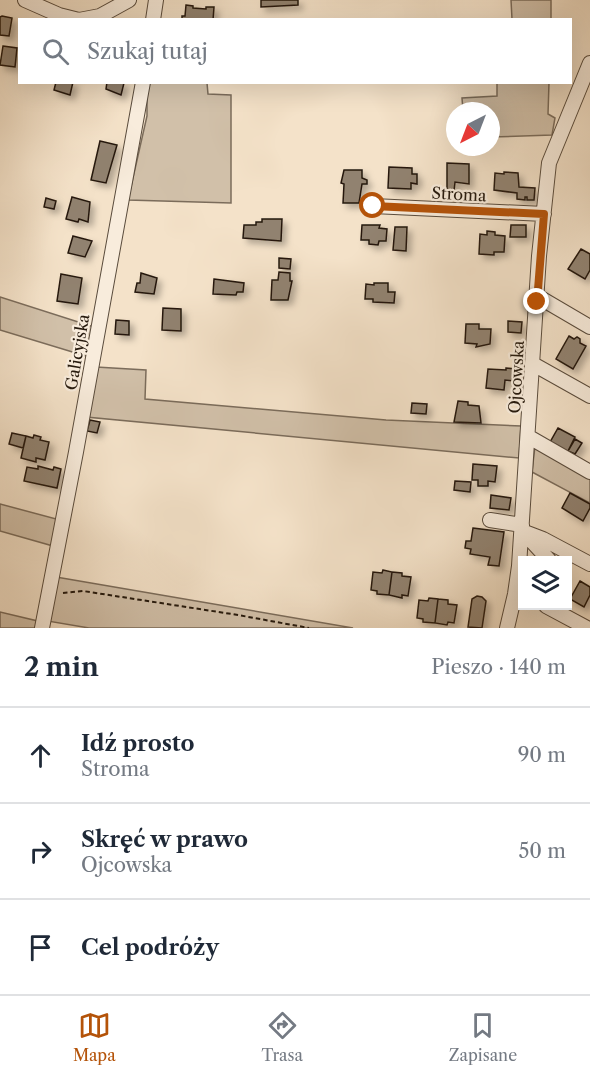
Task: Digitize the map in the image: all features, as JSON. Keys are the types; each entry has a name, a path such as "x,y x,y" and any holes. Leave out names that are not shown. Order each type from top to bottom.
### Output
{"street":[{"path":"25,0 71,18"},
{"path":"90,18 100,16 129,0"},
{"path":"153,18 156,0"},
{"name":"Ojcowska","path":"521,556 537,296 549,163 590,63"},
{"name":"Galicyjska","path":"42,628 143,84"},
{"name":"Stroma","path":"373,206 544,214"},
{"path":"537,296 590,327"},
{"path":"533,364 590,396"},
{"path":"529,437 590,472"},
{"path":"490,520 522,528 590,564"},
{"path":"522,528 545,556"},
{"name":"Ojcowska","path":"507,628 518,598"},
{"path":"554,610 587,628"}],"path":[{"path":"48,594 83,591 309,628"}],"shaded area":[{"path":"511,0 551,0 551,18 512,18"},
{"path":"147,84 207,84 208,94 231,95 231,203 128,200 147,116"},
{"path":"497,84 549,84 548,114 555,118 552,135 500,137 500,102 462,102 462,98 497,96"},
{"path":"0,297 94,327 89,357 0,330"},
{"path":"96,367 146,370 145,399 386,420 521,426 519,458 86,417"},
{"path":"535,446 590,476 590,503 532,472"},
{"path":"0,504 60,520 53,546 0,531"},
{"path":"56,577 353,628 89,628 48,621 46,628 0,628 0,612 38,621"}],"building":[{"path":"261,0 298,0 298,5 261,7"},
{"path":"186,5 206,9 206,7 214,7 213,18 182,18 185,16"},
{"path":"0,17 12,18 9,36 0,35"},
{"path":"3,46 17,48 15,67 0,65"},
{"path":"56,84 73,84 70,95 54,90"},
{"path":"107,84 124,84 121,95 106,89"},
{"path":"100,141 117,145 106,183 91,180"},
{"path":"447,163 469,164 469,184 455,182 454,191 447,191"},
{"path":"389,167 412,168 412,174 417,174 417,184 411,183 411,189 388,188"},
{"path":"344,170 362,170 362,178 367,180 367,184 362,184 359,203 343,203 344,184 341,183"},
{"path":"504,172 518,173 519,187 535,188 534,200 527,200 527,197 525,200 517,199 517,193 494,190 495,173 504,174"},
{"path":"72,197 90,202 88,222 66,219"},
{"path":"46,198 56,201 54,209 44,207"},
{"path":"262,219 282,219 281,241 243,238 244,225 256,225 256,222 262,222"},
{"path":"362,225 380,225 379,228 387,229 386,241 379,241 378,245 369,244 369,240 361,240"},
{"path":"511,225 526,225 526,237 510,237"},
{"path":"395,227 407,227 406,251 393,250"},
{"path":"487,231 505,236 504,252 494,252 494,255 479,254 480,234 487,235"},
{"path":"73,236 92,241 85,257 68,253"},
{"path":"581,249 590,254 590,270 585,279 568,269"},
{"path":"279,258 291,259 290,269 279,268"},
{"path":"279,272 290,273 290,281 292,281 288,300 271,300 272,280 278,280"},
{"path":"141,273 157,278 154,294 135,292 137,283 140,283"},
{"path":"61,274 82,278 78,304 57,301"},
{"path":"214,279 244,283 243,292 237,292 236,295 213,294"},
{"path":"374,283 388,283 388,292 395,292 394,303 373,302 373,299 365,299 366,284 374,285"},
{"path":"163,308 181,309 181,331 162,330"},
{"path":"116,320 129,321 129,335 115,334"},
{"path":"508,321 522,322 521,333 508,332"},
{"path":"466,324 479,324 479,329 491,329 490,344 476,347 477,344 465,343"},
{"path":"569,336 574,339 577,337 580,343 586,346 573,369 556,359"},
{"path":"506,368 516,369 514,381 505,380 504,390 486,388 488,369 506,370"},
{"path":"458,401 479,406 481,423 454,422"},
{"path":"412,403 427,404 426,414 411,413"},
{"path":"90,420 100,422 97,433 87,431"},
{"path":"558,428 575,437 567,453 549,444"},
{"path":"12,433 26,436 23,448 9,444"},
{"path":"34,435 41,437 40,440 49,442 45,460 36,458 36,462 21,458 26,436 33,438"},
{"path":"575,439 582,443 575,454 568,451"},
{"path":"473,464 497,466 495,482 488,481 488,486 478,486 478,480 472,480"},
{"path":"38,466 53,470 54,467 61,469 57,488 24,481 27,467 38,469"},
{"path":"455,481 471,482 470,492 454,490"},
{"path":"570,493 590,504 583,521 562,508"},
{"path":"491,495 511,498 509,510 490,508"},
{"path":"473,528 504,532 499,566 488,565 490,557 470,554 471,549 465,548 466,541 471,541"},
{"path":"383,570 392,572 389,595 377,594 377,591 371,590 373,572 382,573"},
{"path":"392,572 411,577 408,596 402,595 402,598 389,595"},
{"path":"580,581 590,587 590,595 584,607 572,600 572,595"},
{"path":"477,596 486,601 482,628 468,627 472,599"},
{"path":"429,598 438,599 435,623 423,622 423,619 417,618 419,600 428,601"},
{"path":"438,599 448,600 448,604 457,605 454,623 448,622 447,625 435,623"}],"route":[{"path":"373,206 544,214 537,302"}]}
